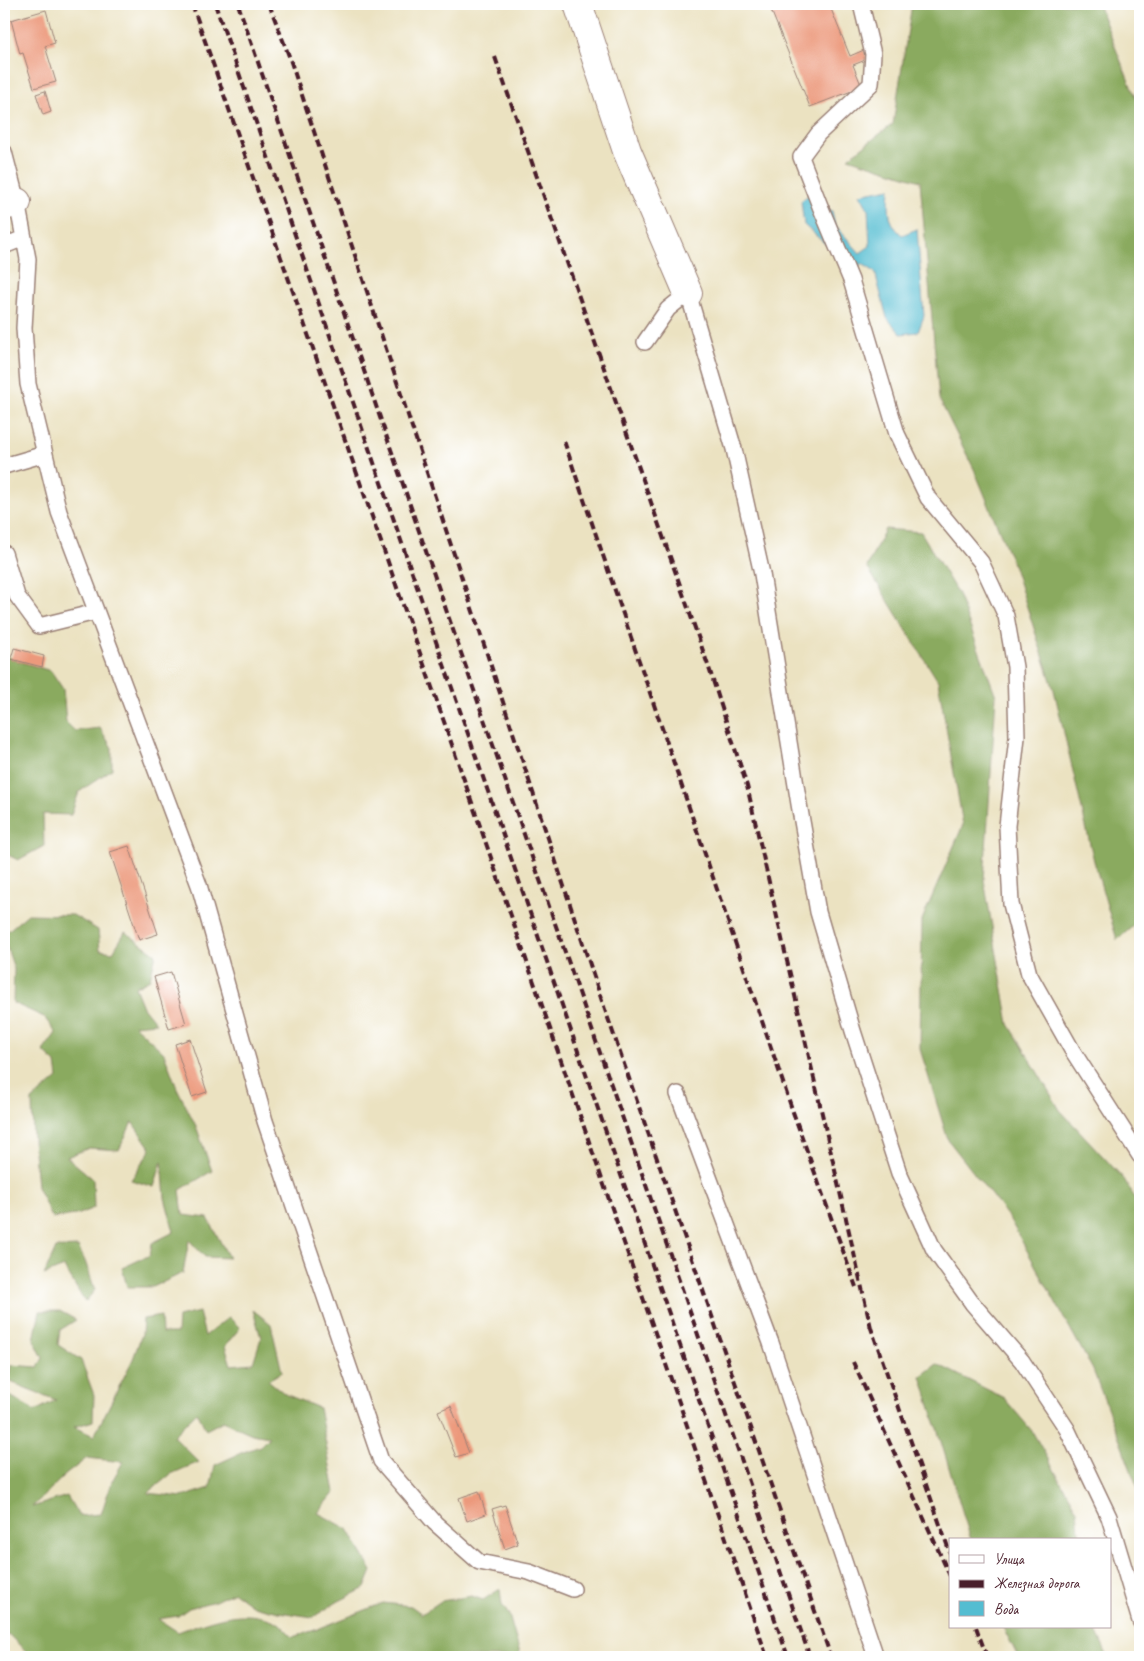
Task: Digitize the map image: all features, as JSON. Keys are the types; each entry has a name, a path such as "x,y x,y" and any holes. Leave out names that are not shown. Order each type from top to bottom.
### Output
{"street":[{"path":"578,4 626,151 688,293"}],"lane":[{"path":"861,4 873,54 871,84 818,134 802,157 851,280 897,434 928,498 981,562 1006,616 1015,667 1017,737 1007,826 1010,904 1030,974 1072,1050 1140,1156"},
{"path":"4,152 10,204 24,238 28,259 24,328 28,384 59,512 198,885 265,1121 381,1461 435,1523 479,1562 529,1572 573,1589"},
{"path":"4,246 24,238"},
{"path":"645,342 668,310 688,293 734,449 762,574 818,912 853,1031 899,1173 934,1250 972,1303 1022,1361 1067,1429 1109,1517 1140,1621"},
{"path":"4,466 45,454"},
{"path":"4,553 17,596 39,626 96,612"},
{"path":"678,1094 771,1344 876,1657"}],"green space":[{"path":"912,4 1098,4 1140,109 1140,920 1117,940 1094,861 1054,690 1013,564 974,469 939,399 920,181 848,158 893,124"},
{"path":"885,529 921,532 958,594 996,696 984,880 1009,1024 1060,1110 1124,1179 1140,1207 1140,1494 1093,1370 1009,1218 948,1140 920,1049 922,920 963,825 938,681 867,567"},
{"path":"4,653 11,659 51,671 63,689 66,722 75,731 100,728 112,748 112,769 79,792 71,815 43,814 44,846 18,860 4,853"},
{"path":"28,914 73,915 98,930 100,950 113,952 125,932 156,954 150,979 135,987 143,1007 156,1023 134,1025 164,1053 177,1088 196,1126 212,1171 180,1190 183,1215 208,1218 229,1258 205,1257 189,1240 183,1273 153,1287 127,1287 122,1268 150,1255 152,1243 174,1232 165,1198 162,1161 154,1187 131,1180 151,1149 132,1122 119,1150 89,1148 67,1157 93,1179 94,1208 76,1215 52,1218 37,1187 32,1100 58,1078 56,1063 43,1051 56,1033 44,1017 13,1003 14,969 4,939 4,934"},
{"path":"78,1247 95,1290 85,1302 64,1267 44,1275 56,1248"},
{"path":"253,1310 271,1324 282,1372 268,1380 285,1394 319,1408 335,1492 318,1513 348,1529 372,1571 365,1588 313,1617 253,1606 234,1592 215,1601 189,1608 178,1616 158,1619 178,1632 226,1617 250,1615 275,1621 293,1637 383,1603 411,1606 422,1614 441,1601 472,1596 483,1600 500,1589 502,1605 509,1615 521,1657 32,1657 8,1634 4,1644 4,1441 10,1420 4,1415 4,1392 35,1411 56,1400 8,1381 11,1365 38,1367 43,1358 34,1340 40,1311 60,1311 76,1320 60,1330 58,1345 81,1360 94,1395 93,1421 74,1427 94,1436 133,1359 142,1334 143,1319 161,1316 162,1333 177,1333 178,1317 199,1312 205,1336 229,1317 240,1328 225,1346 231,1365 253,1363 261,1338","holes":["197,1412 206,1430 223,1421 252,1434 269,1437 260,1446 215,1465 210,1488 182,1497 148,1493 171,1474 199,1462 173,1436","87,1458 123,1462 112,1481 101,1514 79,1516 67,1496 32,1507 64,1476"]},
{"path":"937,1364 1004,1398 1032,1431 1077,1510 1080,1538 970,1538 921,1376"},
{"path":"1004,1628 1094,1628 1108,1657 1018,1657"}],"water":[{"path":"890,188 889,202 893,225 902,235 917,229 924,316 918,332 901,334 887,318 875,272 861,263 855,276 837,254 804,225 801,201 811,193 819,205 832,211 835,225 860,253 870,246 868,209 860,194"}],"building":[{"path":"787,4 829,4 850,56 864,50 868,59 853,65 862,87 810,107 771,10"},
{"path":"46,10 55,43 45,46 56,82 34,88 23,53 20,54 11,20"},
{"path":"45,91 51,112 43,115 36,94"},
{"path":"14,648 44,656 42,667 11,659"},
{"path":"129,846 158,934 139,940 110,852"},
{"path":"171,972 186,1024 169,1029 154,977"},
{"path":"190,1039 207,1092 192,1097 175,1044"},
{"path":"451,1406 469,1453 456,1457 438,1411"},
{"path":"479,1491 486,1514 467,1521 459,1498"},
{"path":"505,1505 518,1544 505,1549 492,1509"}],"railway":[{"path":"192,4 441,713 767,1657"},
{"path":"215,4 788,1657"},
{"path":"238,4 810,1657"},
{"path":"269,4 289,56 602,1001 831,1657"},
{"path":"495,57 709,668 747,786 872,1332"},
{"path":"564,441 793,1112 856,1287"},
{"path":"870,1325 949,1550"},
{"path":"853,1362 949,1574"},
{"path":"976,1628 987,1657"}]}
